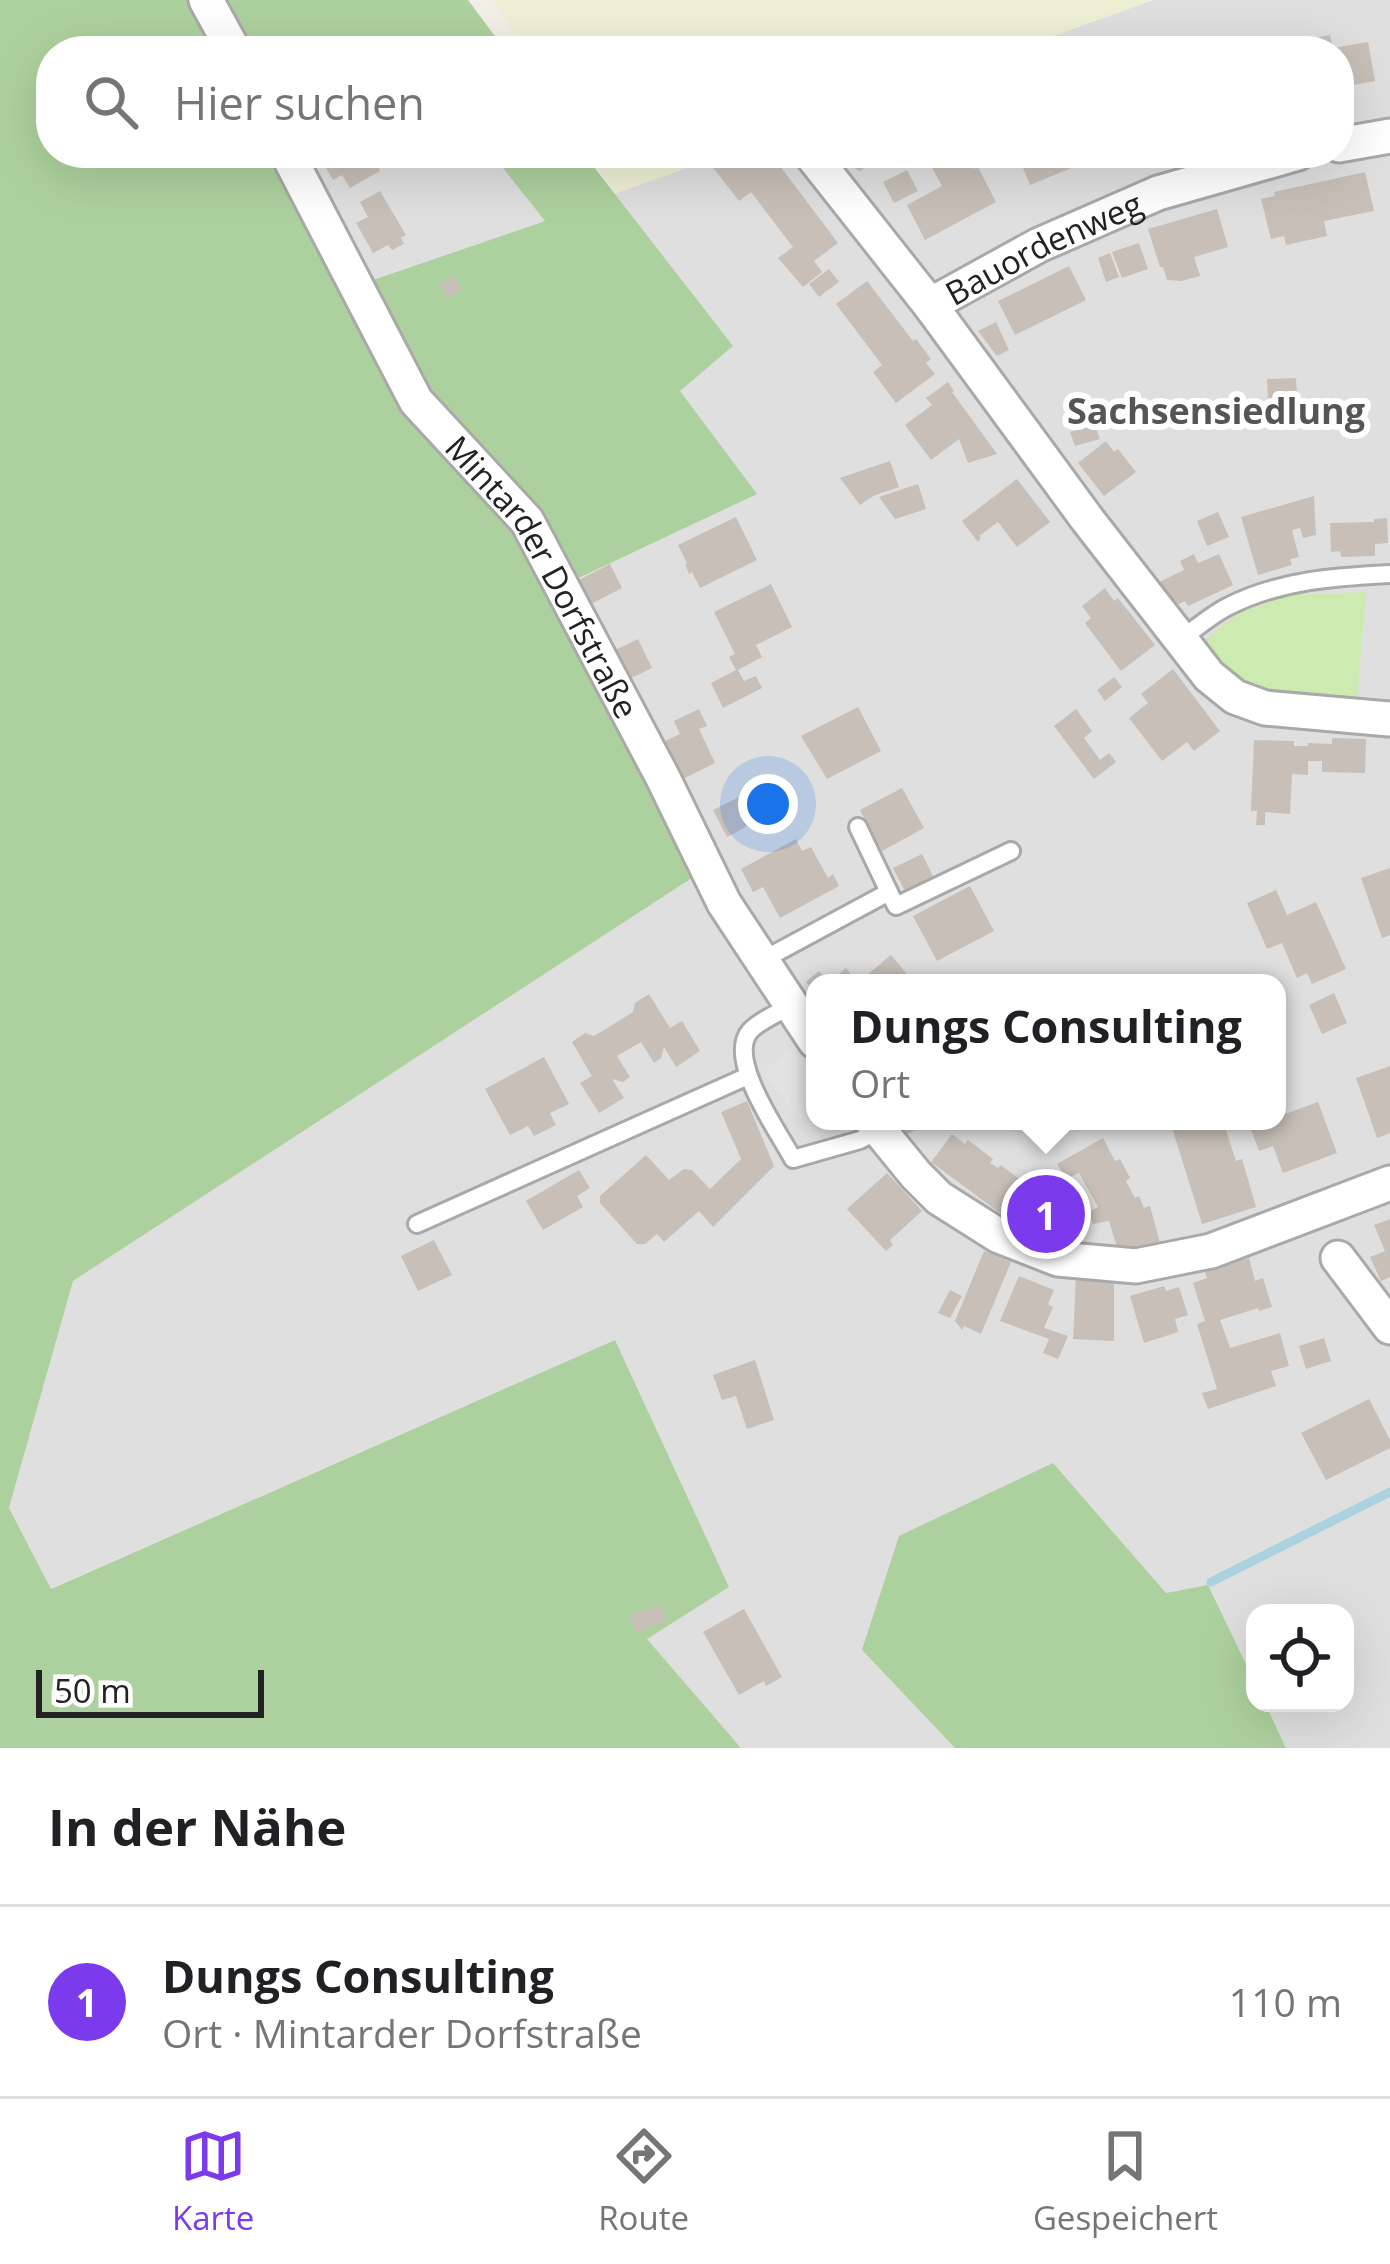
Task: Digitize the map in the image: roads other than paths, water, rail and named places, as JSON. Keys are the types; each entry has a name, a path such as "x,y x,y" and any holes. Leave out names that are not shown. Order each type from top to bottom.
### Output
{"street":[{"path":"206,0 226,36"},
{"path":"1354,142 1390,136"},
{"name":"Mintarder Dorfstraße","path":"295,168 416,401 527,521 724,903 806,1028"},
{"name":"Bauordenweg","path":"822,168 1181,639"},
{"name":"Bauordenweg","path":"930,305 1039,245 1158,193 1246,168"},
{"path":"1181,639 1209,676 1235,697 1265,708 1389,720 1390,710"},
{"path":"880,1130 939,1198 968,1219 1058,1259 1136,1266 1211,1251 1390,1183"},
{"path":"1338,1258 1390,1327"}],"lane":[{"path":"1181,639 1226,607 1278,586 1390,574"},
{"path":"858,827 896,906 1011,850"},
{"path":"761,962 889,892"},
{"path":"790,1006 749,1032 741,1052 748,1076 793,1159 837,1148 869,1130"},
{"path":"417,1224 748,1076"}],"waterway":[{"path":"1211,1582 1390,1492"}],"place":[{"name":"Dungs Consulting","path":"1046,1214"}],"district":[{"name":"Sachsensiedlung","path":"1216,410"}]}
